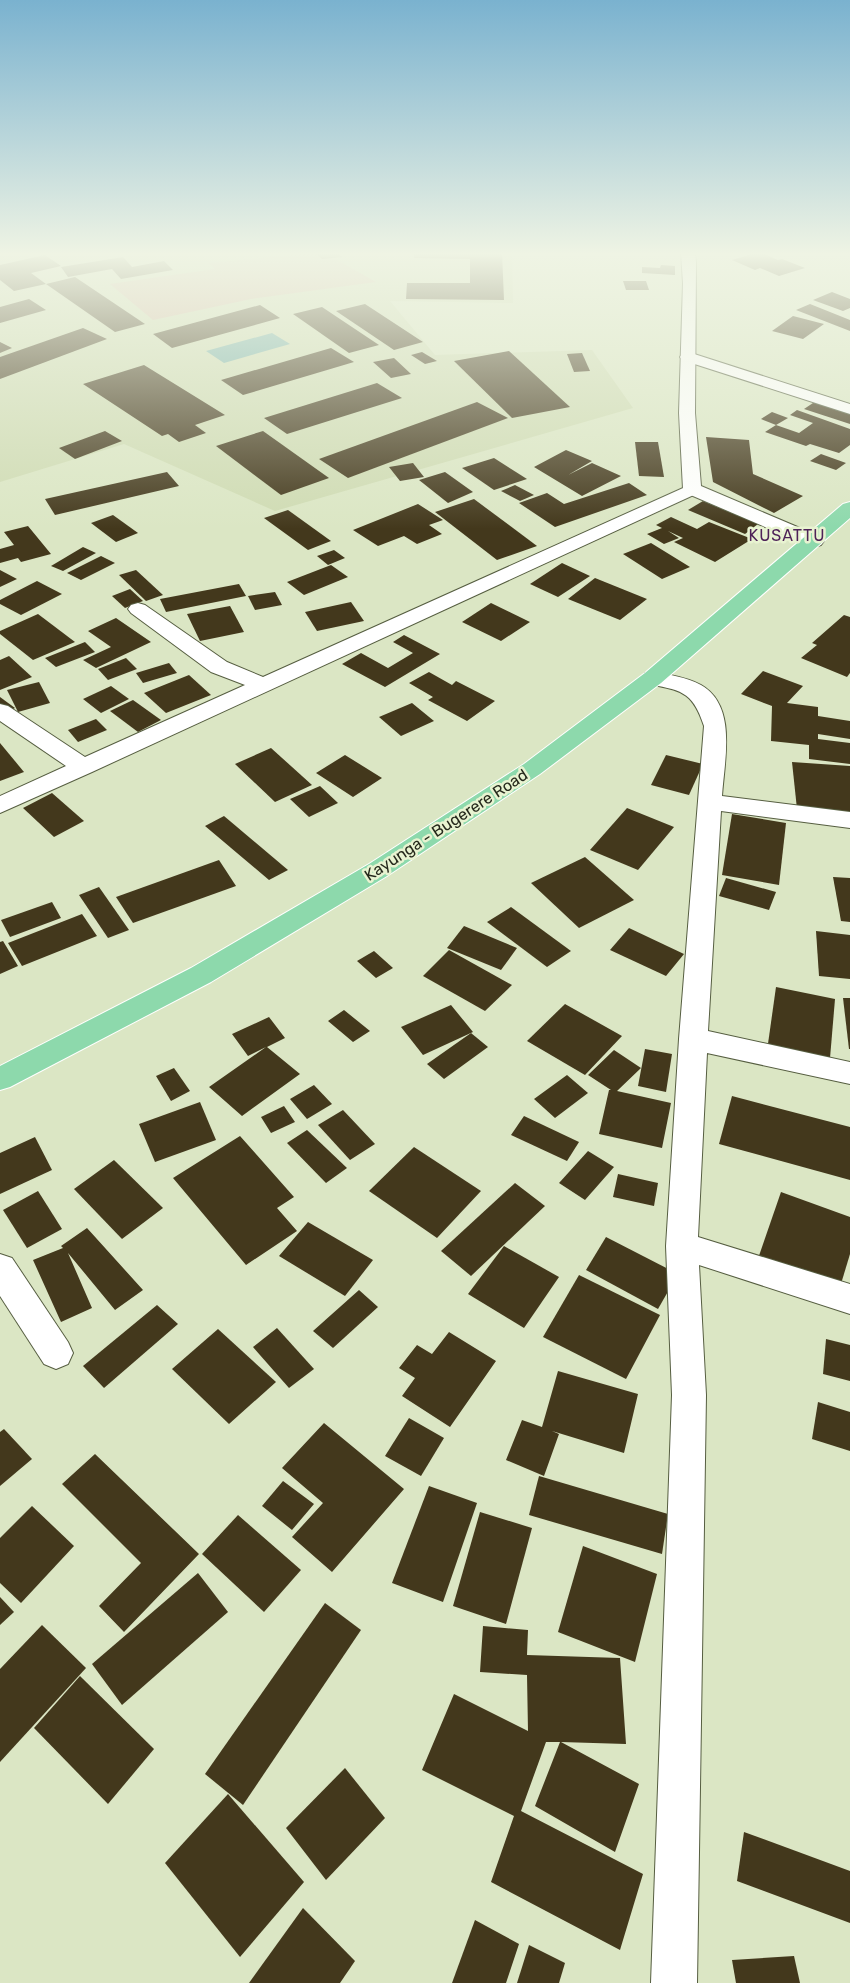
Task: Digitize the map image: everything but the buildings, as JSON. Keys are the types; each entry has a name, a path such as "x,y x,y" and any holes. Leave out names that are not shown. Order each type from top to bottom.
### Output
{"main road":[{"name":"Kayunga - Bugerere Road","path":"0,1079 201,975 378,870 532,769 653,678 850,508"}],"street":[{"path":"689,345 688,461 692,489"},
{"path":"688,357 850,409"},
{"path":"0,805 692,489 814,541"},
{"path":"138,609 219,667 264,685"},
{"path":"653,678 695,689 709,705 715,726 693,1039 682,1246 689,1395 674,1983"},
{"path":"0,711 84,767"},
{"path":"710,802 850,820"},
{"path":"693,1039 850,1073"},
{"path":"682,1246 850,1299"},
{"path":"0,1268 56,1354"}],"shaded area":[{"path":"0,345 426,345 435,355 592,350 633,408 275,511 124,444 0,482"}],"water":[{"path":"230,345 288,345 224,363 206,351"}],"district":[{"name":"KUSATTU","path":"787,535"}]}
